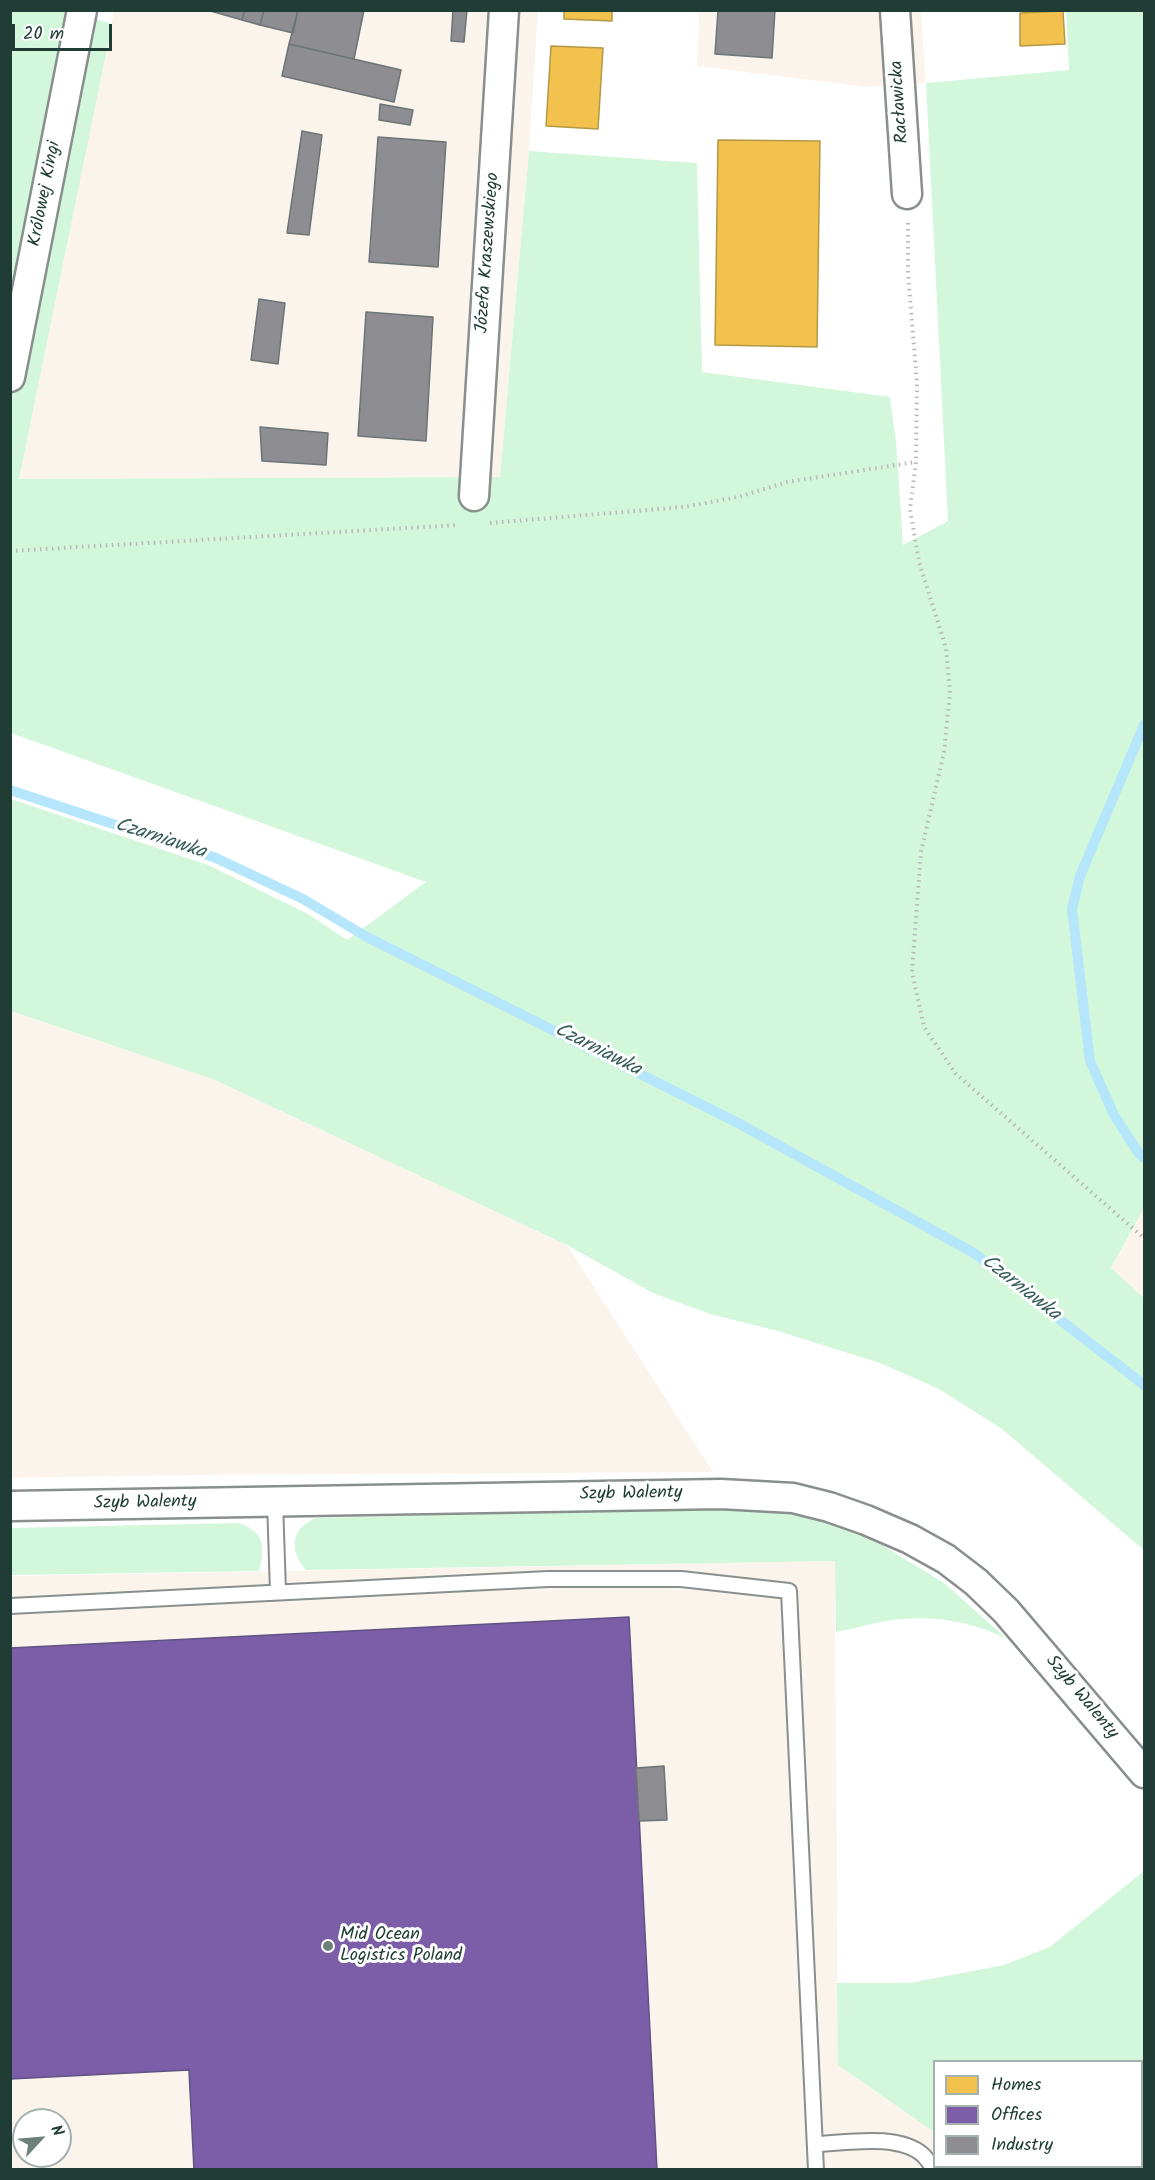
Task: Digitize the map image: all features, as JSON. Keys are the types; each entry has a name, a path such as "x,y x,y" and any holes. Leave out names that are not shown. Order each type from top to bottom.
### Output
{"street":[{"name":"Królowej Kingi","path":"10,377 82,10"},
{"name":"Józefa Kraszewskiego","path":"474,496 504,10"},
{"name":"Racławicka","path":"895,10 907,194"},
{"name":"Szyb Walenty","path":"10,1506 721,1494 793,1498 829,1507 910,1539 946,1559 976,1582 1039,1648 1144,1773"}],"lane":[{"path":"275,1501 278,1592"},
{"path":"10,1606 548,1579 681,1579 789,1591 816,2169"},
{"path":"815,2144 874,2141 900,2143 922,2154 933,2167"}],"path":[{"path":"907,194 908,273 917,383 916,462 910,508 919,562 946,648 950,693 944,752 920,863 912,972 924,1027 956,1074 1144,1238"}],"shaded area":[{"path":"114,11 538,11 529,151 500,477 19,479"},
{"path":"699,11 921,11 926,83 867,87 697,66"},
{"path":"10,1011 215,1080 567,1245 713,1472 11,1478"},
{"path":"1144,1208 1144,1298 1111,1269"},
{"name":"Mid Ocean Logistics Poland","path":"835,1561 838,2065 933,2131 933,2168 988,2169 11,2169 10,1576"}],"green space":[{"path":"11,11 68,11 112,24 19,479 500,477 529,151 697,163 702,372 890,397 896,442 903,545 948,521 926,83 1069,70 1066,11 1144,11 1144,1208 1111,1268 1144,1298 1144,1550 1002,1429 939,1389 880,1363 778,1331 710,1314 653,1293 567,1245 215,1080 11,1011 11,799 208,865 308,914 347,940 426,882 11,733"},
{"path":"751,1508 793,1512 835,1525 880,1544 944,1583 1007,1639 964,1623 917,1618 886,1621 836,1632 835,1561 306,1570 295,1548 297,1534 301,1528 316,1518"},
{"path":"239,1523 254,1531 261,1541 262,1555 259,1571 11,1575 11,1528"},
{"path":"1144,1871 1144,2169 988,2170 985,2168 1143,2168 1143,2060 933,2060 933,2131 838,2065 837,1983 910,1983 1004,1965 1050,1947"}],"building: Homes":[{"path":"564,10 612,10 612,21 564,19"},
{"path":"1063,11 1065,44 1020,46 1020,13"},
{"path":"551,46 603,48 598,129 546,126"},
{"path":"718,140 820,141 817,347 715,345"}],"building: Offices":[{"name":"Mid Ocean Logistics Poland","path":"629,1617 657,2170 194,2170 189,2070 10,2079 10,1648"}],"building: Industry":[{"path":"207,10 245,10 242,20"},
{"path":"245,10 264,10 260,25 242,20"},
{"path":"264,10 298,10 293,33 260,25"},
{"path":"298,10 364,10 354,59 289,44"},
{"path":"453,10 467,10 464,42 451,41"},
{"path":"718,10 775,10 772,58 715,54"},
{"path":"289,44 401,70 394,102 282,76"},
{"path":"380,104 413,110 410,125 379,120"},
{"path":"302,131 322,135 309,235 287,233"},
{"path":"378,137 446,142 438,267 369,262"},
{"path":"259,299 285,303 278,364 251,360"},
{"path":"366,312 433,317 426,441 358,436"},
{"path":"260,427 328,433 326,465 262,461"},
{"path":"664,1766 667,1820 639,1821 636,1768"}],"waterway":[{"path":"1144,725 1080,876 1072,909 1090,1061 1114,1115 1144,1158"},
{"name":"Czarniawka","path":"10,790 216,858 303,899 367,937 738,1123 974,1253 1144,1385"}],"place":[{"name":"Mid Ocean Logistics Poland","path":"328,1946"}]}
